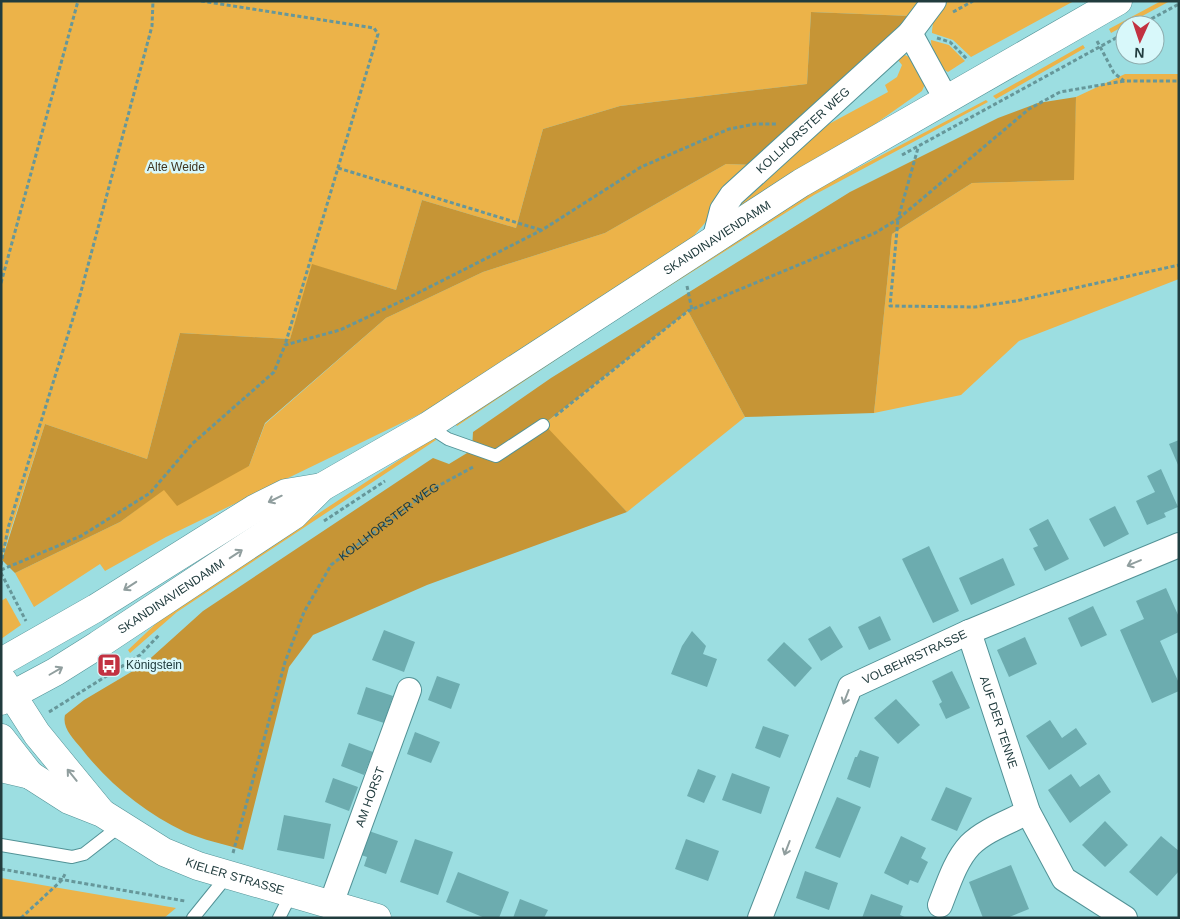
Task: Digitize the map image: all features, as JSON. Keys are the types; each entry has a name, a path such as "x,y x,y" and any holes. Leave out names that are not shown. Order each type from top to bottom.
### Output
{"main road":[{"name":"SKANDINAVIENDAMM","path":"5,691 98,645 294,515 322,487 428,426 715,237 801,183 946,98 1118,1"},
{"name":"SKANDINAVIENDAMM","path":"1,662 38,643 254,509 286,493 322,487"},
{"name":"KIELER STRASSE","path":"5,691 37,734 111,819"},
{"name":"KIELER STRASSE","path":"1,738 30,775"},
{"name":"KIELER STRASSE","path":"1,768 30,775 69,800 111,819 164,852 227,876 292,892 377,918"}],"street":[{"name":"KOLLHORSTER WEG","path":"715,237 722,210 732,195 910,33 934,1"},
{"path":"910,33 946,98"},
{"name":"VOLBEHRSTRASSE","path":"760,918 850,687 969,632 1179,545"},
{"name":"AUF DER TENNE","path":"969,632 1028,812 1064,879 1125,918"},
{"name":"AM HORST","path":"331,904 409,690"},
{"path":"940,905 957,864 970,846 986,834 1028,812"}],"lane":[{"path":"428,426 448,439 496,456 543,425"},
{"path":"1,845 72,857 84,854 111,819"},
{"path":"193,918 209,901 227,876"},
{"path":"279,918 292,892"}],"path":[{"path":"1,284 78,1"},
{"path":"1,565 8,528 87,270 152,26 153,1"},
{"path":"38,643 1,571 81,536 150,494 192,444 274,372 285,345 378,34 374,28 201,1"},
{"path":"1159,15 1179,4"},
{"path":"910,33 950,42 967,57 993,105"},
{"path":"900,156 1115,38"},
{"path":"1099,47 1114,73 1124,81"},
{"path":"543,425 692,310 875,233 898,219 1029,109 1060,92 1124,81 1179,81"},
{"path":"285,345 340,330 542,230 641,167 729,129 755,124 810,125"},
{"path":"918,147 898,219 890,306 975,307 1016,301 1179,265"},
{"path":"338,168 542,230"},
{"path":"678,288 686,283 692,310"},
{"name":"KOLLHORSTER WEG","path":"227,876 285,662 304,612 331,565 427,492 496,456"},
{"path":"316,526 390,477"},
{"path":"53,710 140,654 165,630"},
{"path":"21,918 62,880 72,857"},
{"path":"1,869 179,900 209,901"}],"green space":[{"name":"Alte Weide","path":"1,1 923,1 910,16 811,12 807,84 620,106 543,129 516,228 422,200 396,290 313,265 290,339 180,333 147,459 45,424 1,560"},
{"path":"949,1 1074,1 971,57 953,40 932,33 936,14"},
{"path":"1161,1 1170,1 1144,15 1135,15"},
{"path":"1115,26 1115,31 1111,33 1109,29"},
{"path":"931,40 949,45 965,61 948,72 944,70 932,49"},
{"path":"1083,45 1085,48 996,99 993,96"},
{"path":"903,54 913,59 925,84 922,91 858,136 736,210 735,203 805,137 888,92 885,85 897,77 902,65 898,60"},
{"path":"1125,74 1179,74 1179,279 1019,341 961,395 874,413 892,234 972,183 1073,180 1076,97"},
{"path":"986,100 988,102 814,195 611,323 457,426 455,424 812,192"},
{"path":"726,164 756,165 690,240 494,370 418,415 166,537 105,571 100,564 34,607 15,573 120,522 164,489 249,466 265,424 386,318 483,272 605,233"},
{"path":"688,311 745,417 627,512 543,425"},
{"path":"434,437 436,440 177,612 130,653 128,650 165,615"},
{"path":"6,598 21,625 1,639 1,601"},
{"path":"1,878 176,908 164,918 1,918"}],"shaded area":[{"path":"811,12 910,16 878,51 756,165 726,164 605,233 483,272 386,318 265,423 249,466 177,506 164,490 120,522 15,573 2,560 45,424 147,459 180,333 290,339 312,264 396,290 422,200 516,228 543,129 620,106 807,84"},
{"path":"1076,97 1074,180 972,183 892,234 874,413 745,417 688,311 544,424 627,512 427,585 313,635 289,667 243,850 185,832 155,816 103,774 69,733 64,720 65,715 84,700 143,665 203,611 433,458 449,464 472,450 473,432 551,378 850,192 998,118 1038,103"}],"building":[{"path":"1179,440 1179,467 1169,444"},
{"path":"1161,469 1178,507 1164,513 1166,517 1147,525 1136,501 1155,492 1147,476"},
{"path":"1115,506 1129,534 1104,547 1089,519"},
{"path":"1048,519 1069,559 1045,571 1033,548 1038,546 1029,529"},
{"path":"929,546 959,611 933,623 902,559"},
{"path":"1003,558 1015,585 971,605 959,578"},
{"path":"1166,588 1179,617 1179,632 1160,641 1179,683 1179,691 1152,703 1120,630 1144,619 1136,601"},
{"path":"1093,606 1107,635 1081,647 1068,618"},
{"path":"880,616 891,640 869,650 858,627"},
{"path":"830,626 843,647 821,661 808,639"},
{"path":"384,630 415,642 404,672 372,660"},
{"path":"692,631 706,646 703,654 717,659 707,687 671,674 682,646"},
{"path":"1025,637 1037,664 1009,677 997,650"},
{"path":"784,642 812,668 795,687 767,660"},
{"path":"952,671 970,708 946,719 939,704 942,702 932,681"},
{"path":"437,676 460,684 451,709 428,700"},
{"path":"366,687 393,696 384,723 357,714"},
{"path":"896,699 920,725 898,744 874,718"},
{"path":"1050,720 1062,738 1076,728 1087,744 1049,770 1026,736"},
{"path":"763,726 789,735 780,758 755,748"},
{"path":"415,732 440,742 431,763 407,754"},
{"path":"349,743 373,752 364,775 341,766"},
{"path":"860,750 879,757 870,788 847,779 855,757 857,757"},
{"path":"698,769 716,776 704,803 687,796"},
{"path":"732,773 770,787 761,814 722,800"},
{"path":"1071,774 1080,787 1099,774 1111,792 1070,823 1048,790"},
{"path":"333,778 358,787 349,811 325,802"},
{"path":"946,787 972,798 957,831 931,820"},
{"path":"837,797 861,807 840,858 815,848"},
{"path":"284,815 331,824 324,859 277,850"},
{"path":"1105,821 1128,845 1105,867 1082,845"},
{"path":"366,830 398,841 386,874 364,866 367,857 358,854"},
{"path":"901,836 926,848 921,858 928,862 918,883 910,880 908,885 884,873"},
{"path":"1161,836 1179,851 1179,871 1157,896 1129,872"},
{"path":"415,839 453,852 438,895 400,882"},
{"path":"686,839 719,851 708,881 675,869"},
{"path":"1011,865 1029,909 1007,918 983,918 969,882"},
{"path":"805,871 838,883 829,910 796,898"},
{"path":"458,872 509,892 499,918 485,918 446,902"},
{"path":"871,894 903,906 900,915 907,918 862,918"},
{"path":"520,899 548,910 544,918 513,918"}],"place":[{"name":"Königstein","path":"109,665"}]}
